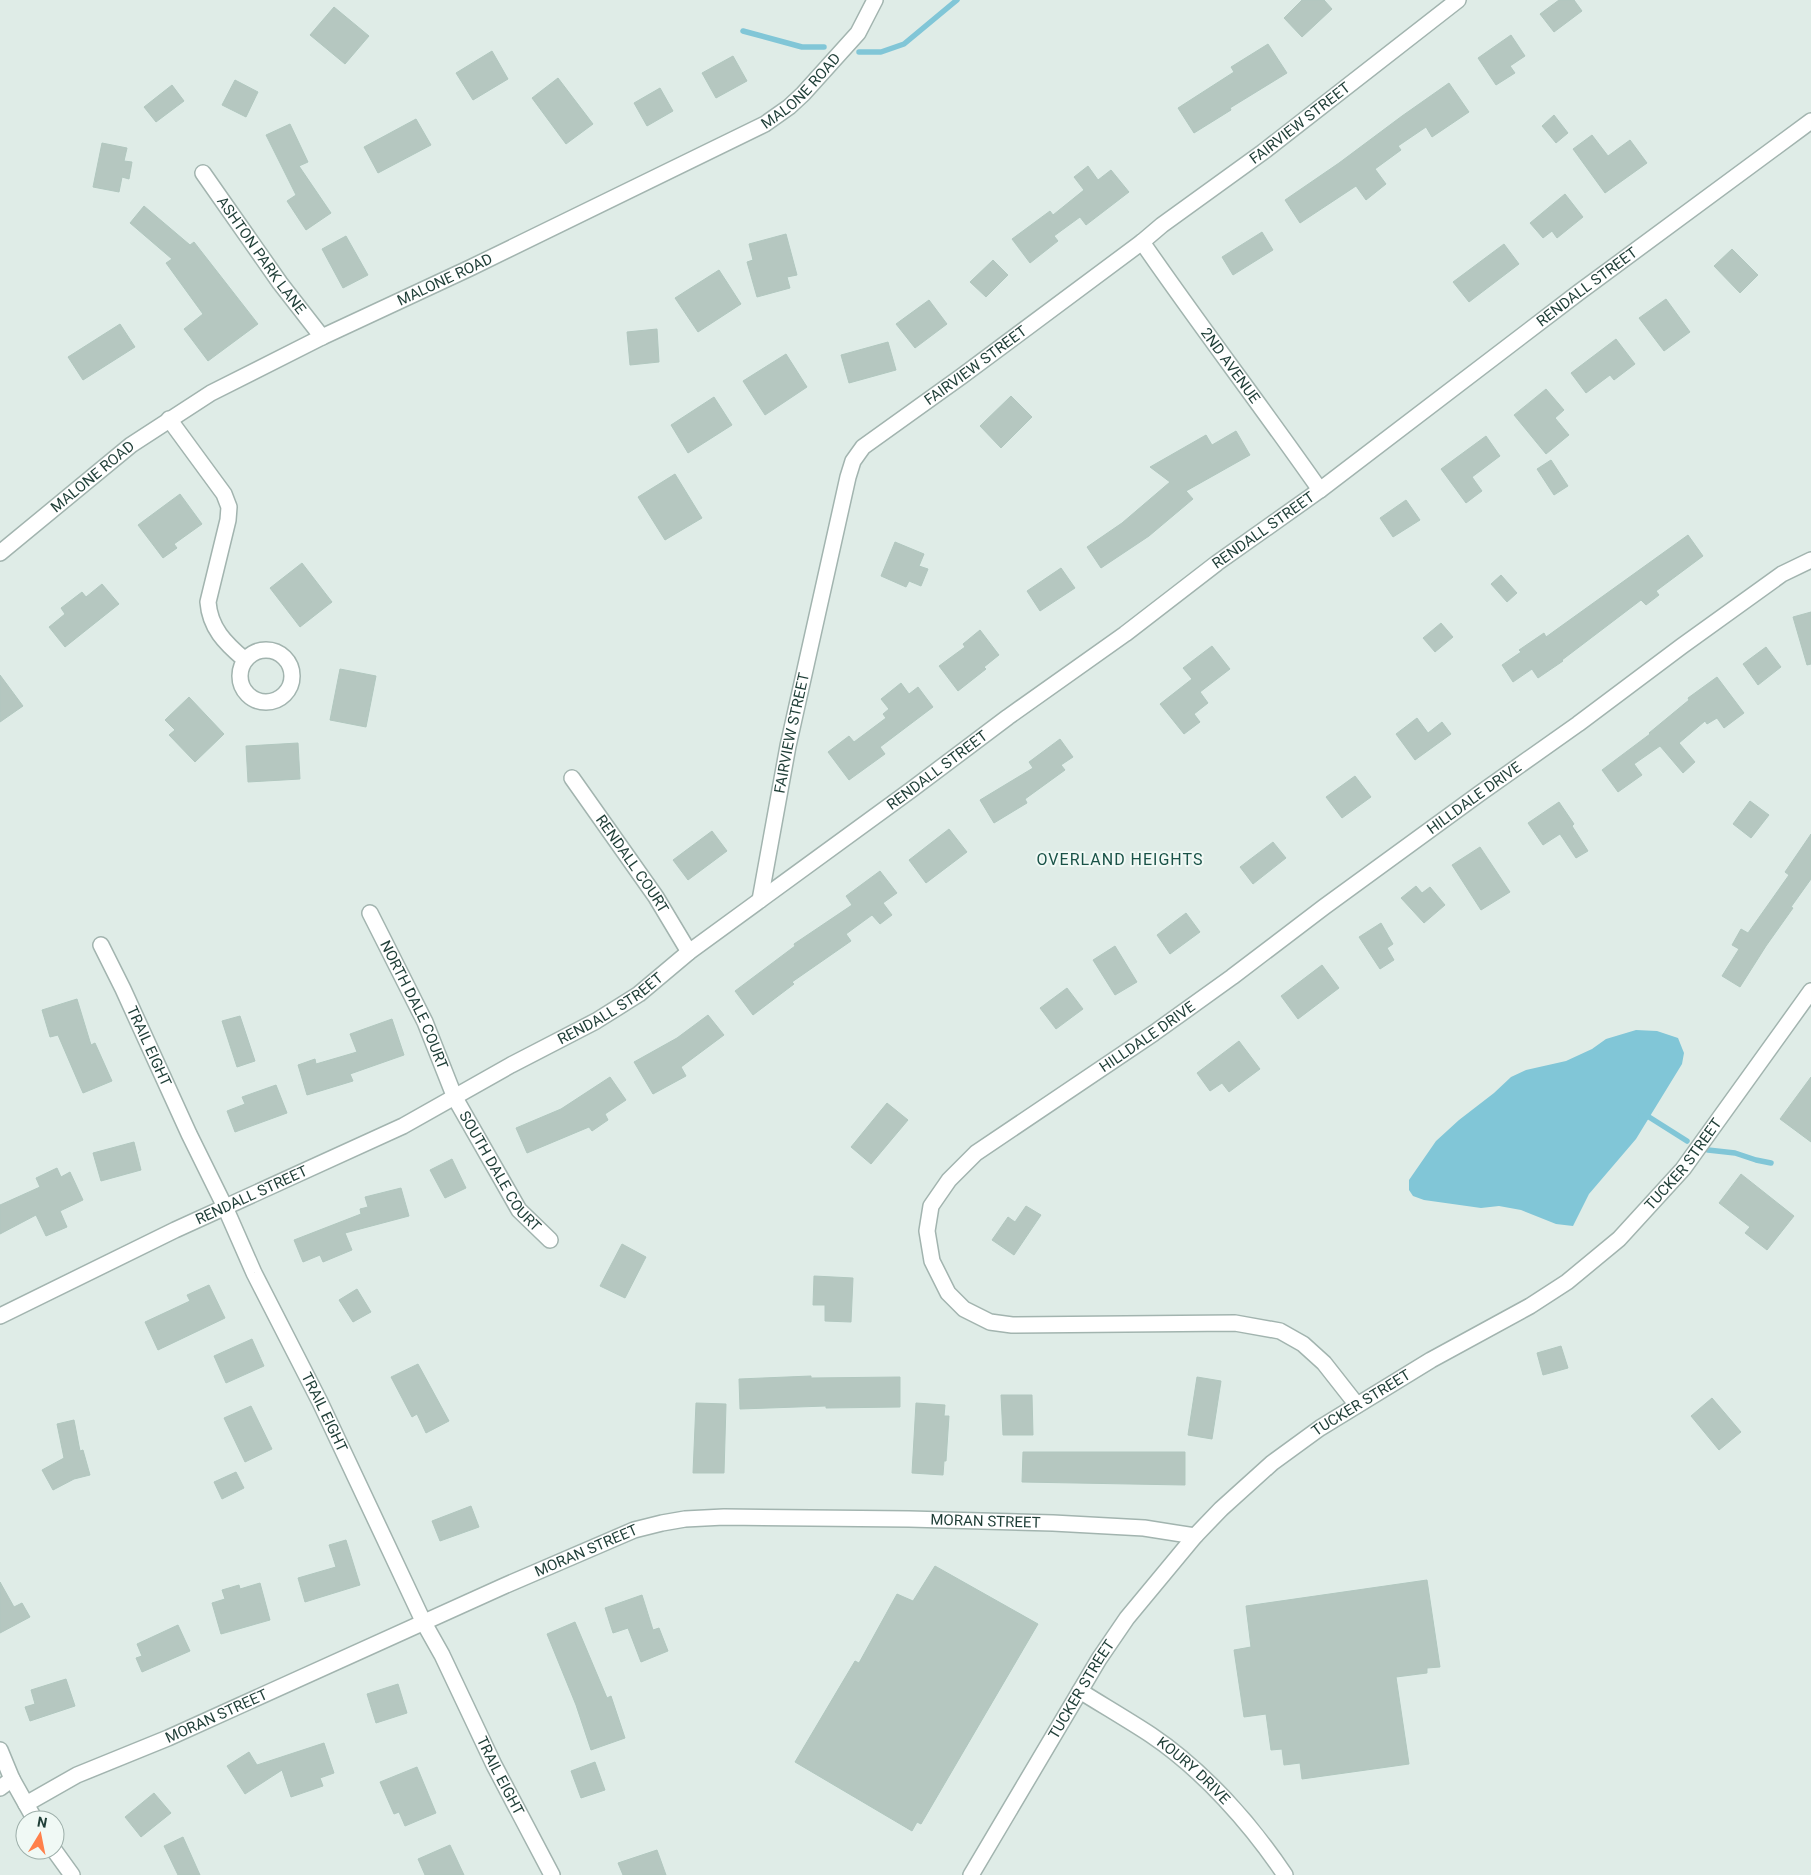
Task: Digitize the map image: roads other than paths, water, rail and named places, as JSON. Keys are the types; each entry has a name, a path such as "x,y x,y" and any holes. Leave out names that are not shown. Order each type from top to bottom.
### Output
{"street":[{"name":"MALONE ROAD","path":"0,553 132,445 169,419 237,379 765,124 789,107 803,94 858,33 875,0"},
{"name":"FAIRVIEW STREET","path":"760,900 788,746 848,477 853,461 862,447 962,376 1263,152 1458,0"},
{"name":"RENDALL STREET","path":"0,1316 225,1207 403,1126 510,1065 596,1021 639,994 689,952 1117,639 1217,563 1320,490 1570,299 1811,121"},
{"name":"ASHTON PARK LANE","path":"203,173 280,283 322,337"},
{"name":"2ND AVENUE","path":"1142,242 1186,306 1262,406 1320,490"},
{"path":"169,419 224,494 229,507 228,520 208,602 209,614 224,642 244,660"},
{"name":"HILLDALE DRIVE","path":"1357,1405 1324,1364 1303,1344 1280,1331 1235,1323 1012,1325 990,1322 964,1309 948,1293 932,1261 927,1231 931,1206 949,1180 976,1153 1154,1033 1232,977 1324,907 1782,574 1811,560"},
{"name":"RENDALL COURT","path":"572,778 656,897 689,952"},
{"name":"NORTH DALE COURT","path":"370,913 425,1022 455,1098"},
{"name":"TRAIL EIGHT","path":"101,945 225,1207 254,1273 320,1402 424,1623 442,1654 494,1765 552,1875"},
{"name":"TUCKER STREET","path":"971,1875 1080,1691 1127,1618 1195,1536 1221,1509 1272,1463 1320,1428 1431,1360 1530,1306 1567,1282 1619,1239 1683,1169 1811,991"},
{"name":"SOUTH DALE COURT","path":"455,1098 519,1210 550,1240"},
{"name":"MORAN STREET","path":"26,1804 77,1775 168,1738 504,1586 634,1530 685,1519 740,1517 1054,1523 1144,1528 1195,1536"},
{"name":"KOURY DRIVE","path":"1080,1691 1152,1736 1192,1768 1236,1812 1285,1875"},
{"path":"0,1750 12,1779 30,1810"},
{"path":"0,1788 12,1779"},
{"path":"61,1860 72,1875"}],"water":[{"path":"1636,1030 1657,1031 1678,1038 1684,1053 1682,1064 1636,1139 1589,1194 1573,1226 1556,1224 1521,1210 1499,1206 1481,1208 1424,1200 1413,1196 1409,1190 1409,1180 1436,1141 1511,1077 1526,1070 1566,1061 1592,1049 1606,1039"}],"waterway":[{"path":"859,52 881,52 904,44 957,0"},
{"path":"743,31 802,47 824,47"},
{"path":"1641,1116 1649,1117 1687,1141"},
{"path":"1708,1150 1735,1153 1771,1163"}],"district":[{"name":"OVERLAND HEIGHTS","path":"1120,859"}]}
